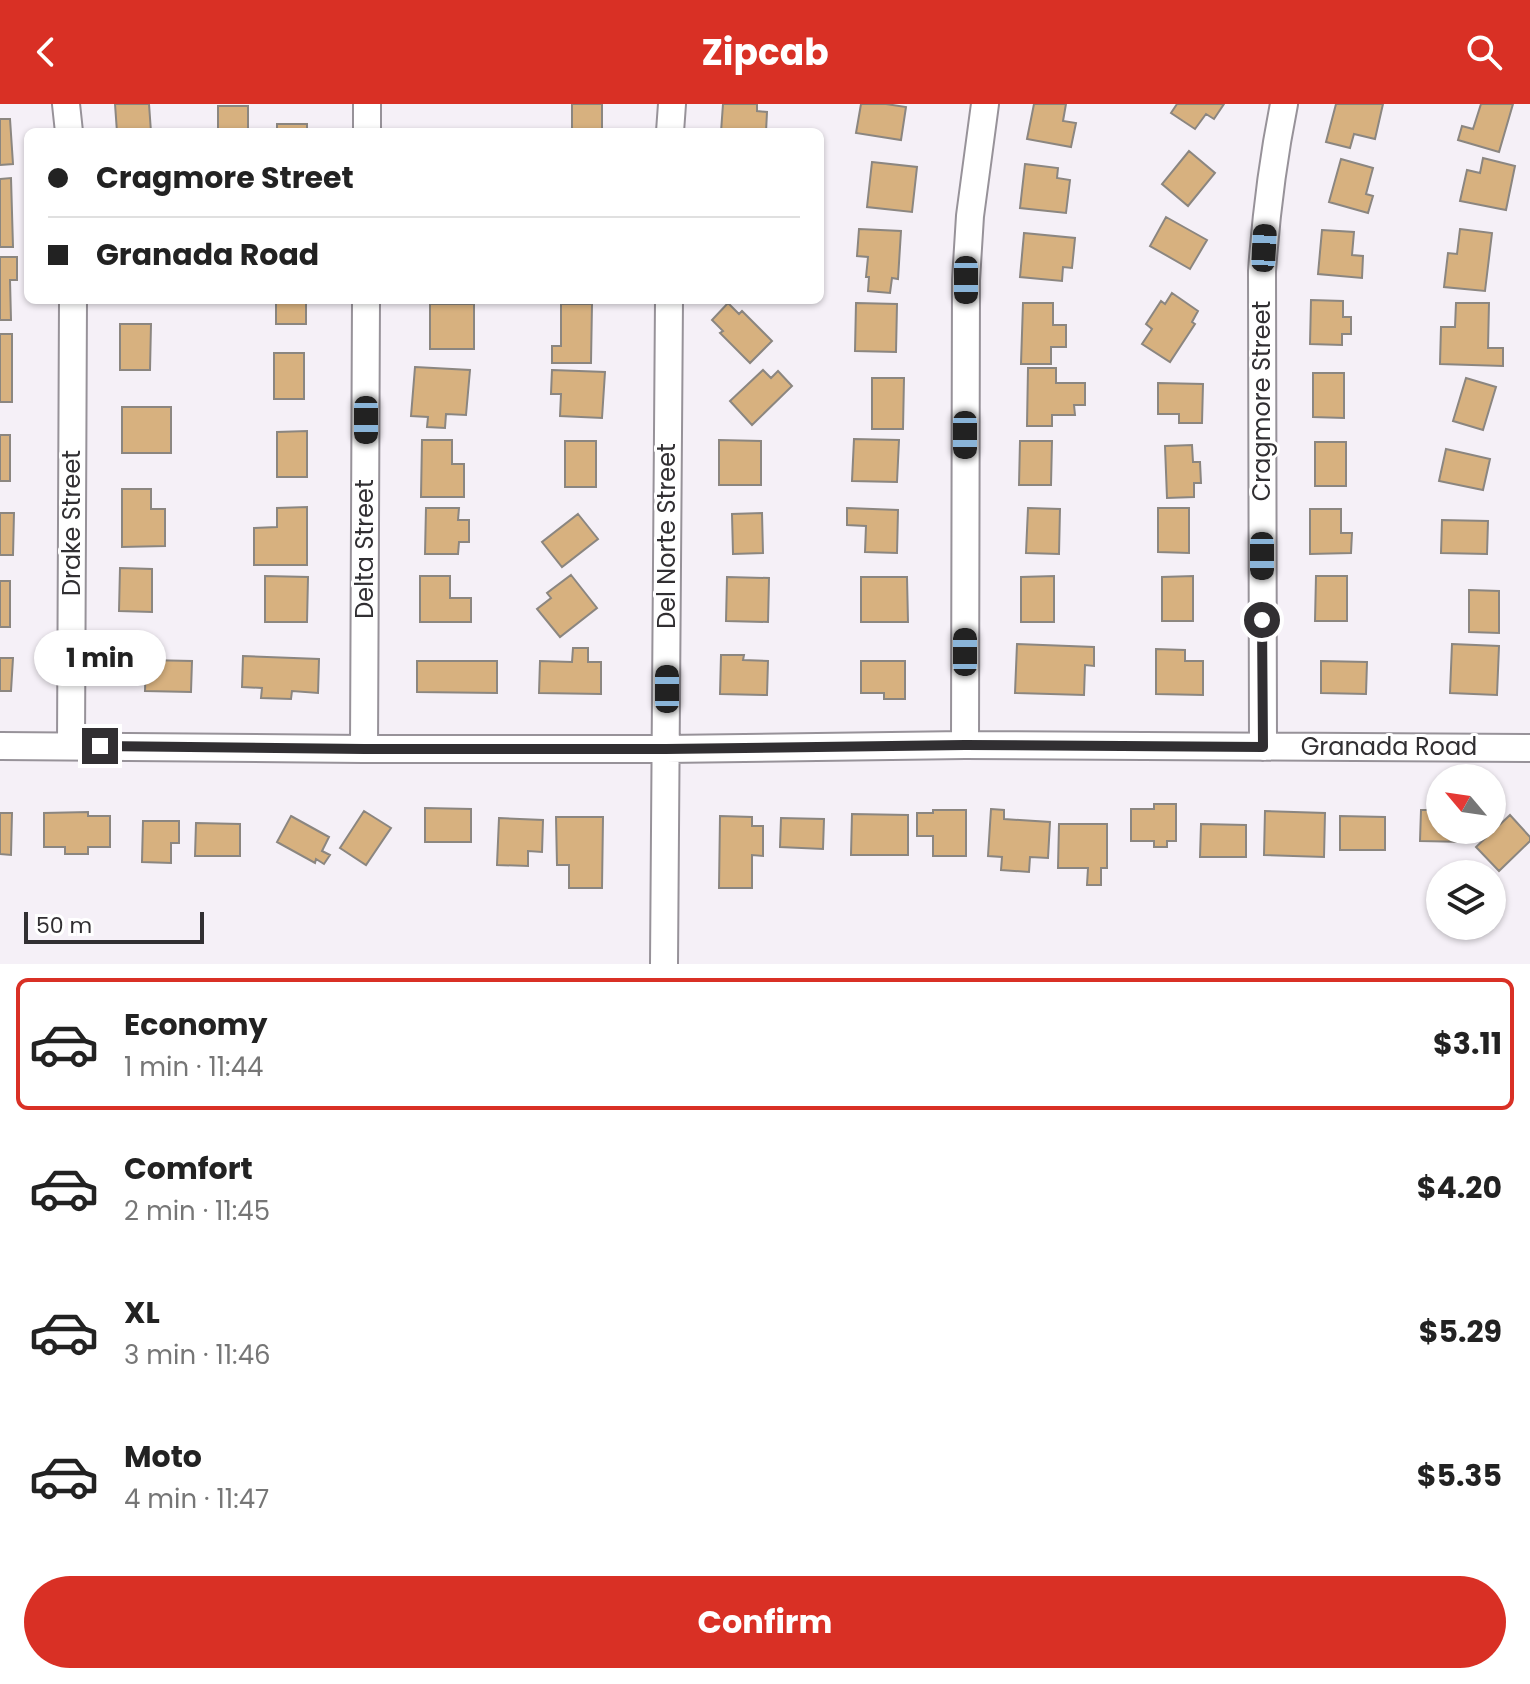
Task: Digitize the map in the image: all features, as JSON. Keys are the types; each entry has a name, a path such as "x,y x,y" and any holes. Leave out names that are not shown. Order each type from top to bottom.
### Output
{"street":[{"path":"66,104 69,128"},
{"path":"367,104 367,128"},
{"path":"670,128 672,104"},
{"path":"965,745 966,280 970,216 985,104"},
{"name":"Cragmore Street","path":"1263,747 1262,271 1265,225 1284,104"},
{"name":"Drake Street","path":"71,746 73,304"},
{"name":"Delta Street","path":"364,749 366,304"},
{"name":"Del Norte Street","path":"664,964 669,304"},
{"name":"Granada Road","path":"0,746 364,749 965,745 1530,748"}],"building":[{"path":"115,104 149,104 151,128 117,128"},
{"path":"572,104 602,104 602,128 572,128"},
{"path":"723,104 757,104 757,111 767,112 766,128 721,128"},
{"path":"861,104 906,107 901,140 856,133"},
{"path":"1034,104 1066,104 1063,121 1076,123 1071,147 1027,139"},
{"path":"1177,104 1224,104 1214,119 1206,114 1195,129 1171,113"},
{"path":"1336,104 1383,104 1375,139 1354,134 1350,148 1326,142"},
{"path":"1481,104 1513,104 1499,152 1458,140 1462,126 1473,129"},
{"path":"218,106 248,106 248,128 218,128"},
{"path":"0,119 10,119 13,164 0,165"},
{"path":"277,124 307,124 307,128 277,128"},
{"path":"1189,151 1215,173 1188,206 1162,184"},
{"path":"1483,158 1515,166 1506,210 1460,201 1467,170 1480,173"},
{"path":"1341,159 1373,168 1366,194 1373,196 1368,213 1329,202"},
{"path":"872,162 917,167 912,212 867,207"},
{"path":"1025,164 1058,168 1057,178 1070,180 1066,213 1020,208"},
{"path":"11,178 13,247 0,247 0,179"},
{"path":"1166,217 1207,240 1190,269 1150,246"},
{"path":"859,229 901,231 898,279 892,278 890,293 868,291 868,257 857,256"},
{"path":"1460,229 1492,233 1485,291 1444,287 1448,253 1457,254"},
{"path":"1322,230 1354,232 1352,255 1363,256 1362,278 1318,274"},
{"path":"1024,233 1075,238 1072,268 1063,267 1062,281 1020,277"},
{"path":"0,257 17,257 17,280 10,280 11,320 0,320"},
{"path":"1172,293 1198,311 1192,322 1195,324 1170,362 1142,344 1152,329 1146,324 1161,301 1165,304"},
{"path":"1311,300 1343,301 1343,317 1351,317 1351,334 1342,334 1342,345 1310,344"},
{"path":"856,303 897,304 896,352 855,351"},
{"path":"1023,303 1053,303 1053,325 1066,325 1066,347 1051,347 1051,364 1021,364"},
{"path":"1456,303 1489,303 1488,348 1503,348 1503,366 1440,364 1441,327 1455,327"},
{"path":"276,304 306,304 306,324 276,324"},
{"path":"430,304 474,304 474,349 430,349"},
{"path":"561,304 592,304 591,363 552,363 552,346 561,346"},
{"path":"729,304 739,314 742,311 772,341 750,363 720,333 723,331 712,320"},
{"path":"120,324 151,324 150,370 120,370"},
{"path":"0,334 12,334 12,402 0,402"},
{"path":"274,353 304,353 304,399 274,399"},
{"path":"415,367 470,370 466,415 446,414 445,428 427,427 428,417 411,416"},
{"path":"1028,368 1056,368 1056,383 1085,383 1085,405 1074,405 1075,415 1052,415 1052,426 1027,426"},
{"path":"552,370 605,372 602,418 560,416 561,394 551,394"},
{"path":"763,370 771,378 778,371 792,386 752,425 730,401"},
{"path":"1313,373 1344,373 1344,418 1313,417"},
{"path":"872,378 904,378 903,429 872,429"},
{"path":"1466,378 1496,387 1483,430 1453,421"},
{"path":"1158,383 1203,384 1202,423 1179,423 1179,414 1158,414"},
{"path":"122,407 171,407 171,453 122,453"},
{"path":"307,431 307,477 277,477 277,432"},
{"path":"0,435 10,435 10,481 0,481"},
{"path":"854,439 899,440 897,482 852,481"},
{"path":"422,440 452,440 452,464 464,464 464,497 421,497"},
{"path":"719,440 761,441 761,485 719,485"},
{"path":"565,441 596,441 596,487 565,487"},
{"path":"1020,441 1052,441 1051,485 1019,485"},
{"path":"1315,442 1346,442 1346,486 1315,486"},
{"path":"1192,445 1193,462 1200,462 1201,483 1194,483 1194,497 1167,498 1165,446"},
{"path":"1446,449 1490,459 1483,490 1439,481"},
{"path":"122,489 151,489 151,509 165,509 165,546 122,547"},
{"path":"307,507 307,565 254,565 254,528 277,527 277,508"},
{"path":"426,508 459,508 458,520 469,520 469,542 459,542 458,554 425,554"},
{"path":"847,508 898,510 897,553 865,552 866,526 847,525"},
{"path":"1028,508 1060,509 1059,554 1026,553"},
{"path":"1158,508 1189,508 1189,553 1158,552"},
{"path":"1310,509 1341,509 1341,533 1352,533 1351,553 1310,554"},
{"path":"0,513 14,513 13,555 0,555"},
{"path":"762,513 763,553 733,554 732,514"},
{"path":"578,514 598,539 562,567 542,542"},
{"path":"1442,520 1488,521 1487,554 1441,553"},
{"path":"120,568 152,569 152,612 119,611"},
{"path":"571,575 597,608 560,637 537,609 551,598 547,593"},
{"path":"265,576 308,577 307,622 265,622"},
{"path":"420,576 450,576 450,598 471,598 471,622 420,622"},
{"path":"1054,576 1054,622 1021,622 1021,577"},
{"path":"1193,576 1193,621 1162,621 1162,577"},
{"path":"1316,576 1347,576 1347,621 1315,621"},
{"path":"727,577 769,578 768,622 726,621"},
{"path":"861,577 907,577 908,622 861,622"},
{"path":"0,581 10,581 10,627 0,627"},
{"path":"1469,590 1499,591 1499,633 1469,632"},
{"path":"1017,644 1094,647 1094,666 1085,665 1084,695 1015,693"},
{"path":"1452,644 1499,646 1497,695 1450,693"},
{"path":"573,648 588,648 588,662 601,662 601,694 539,693 540,661 572,662"},
{"path":"1156,649 1185,650 1185,661 1203,661 1203,695 1156,694"},
{"path":"721,655 744,655 743,660 768,661 767,695 720,694"},
{"path":"243,656 319,659 318,693 292,691 291,699 261,698 262,688 242,687"},
{"path":"0,658 13,658 11,691 0,691"},
{"path":"146,660 192,661 191,692 145,691"},
{"path":"417,661 497,661 497,693 417,692"},
{"path":"861,661 905,661 905,699 884,699 884,693 861,693"},
{"path":"1321,661 1367,662 1366,694 1321,693"},
{"path":"1154,804 1176,804 1176,841 1167,841 1167,847 1154,847 1154,841 1131,841 1131,809 1154,809"},
{"path":"425,808 471,809 471,842 425,842"},
{"path":"991,809 1004,810 1004,819 1050,822 1048,858 1030,857 1029,872 1001,870 1002,857 988,856"},
{"path":"933,810 966,810 966,856 933,856 933,836 917,836 917,813 933,813"},
{"path":"1421,810 1426,810 1426,841 1420,841"},
{"path":"364,811 391,828 366,865 340,848"},
{"path":"1265,811 1325,813 1324,857 1264,855"},
{"path":"88,812 88,816 110,816 110,847 88,847 88,854 65,854 65,847 44,847 44,813"},
{"path":"0,813 12,813 11,855 0,854"},
{"path":"852,814 908,815 908,855 851,855"},
{"path":"1510,815 1530,837 1530,841 1506,864 1506,860 1488,860 1476,847 1479,844 1506,844 1506,819"},
{"path":"291,816 329,837 322,851 330,855 324,864 316,859 315,863 277,842"},
{"path":"720,816 752,817 752,826 763,826 763,856 752,855 752,888 719,888"},
{"path":"1340,816 1385,817 1385,850 1340,850"},
{"path":"556,817 603,817 602,888 569,888 569,865 557,865"},
{"path":"499,818 543,820 542,852 528,851 528,866 497,865"},
{"path":"781,818 824,819 823,849 780,847"},
{"path":"143,821 179,821 179,843 171,843 171,863 142,862"},
{"path":"196,823 240,824 240,856 195,856"},
{"path":"1059,824 1107,824 1107,868 1101,868 1101,885 1087,885 1088,868 1058,868"},
{"path":"1201,824 1246,825 1246,857 1200,857"}],"route":[{"path":"100,746 364,749 965,745 1263,747 1262,620"}]}
